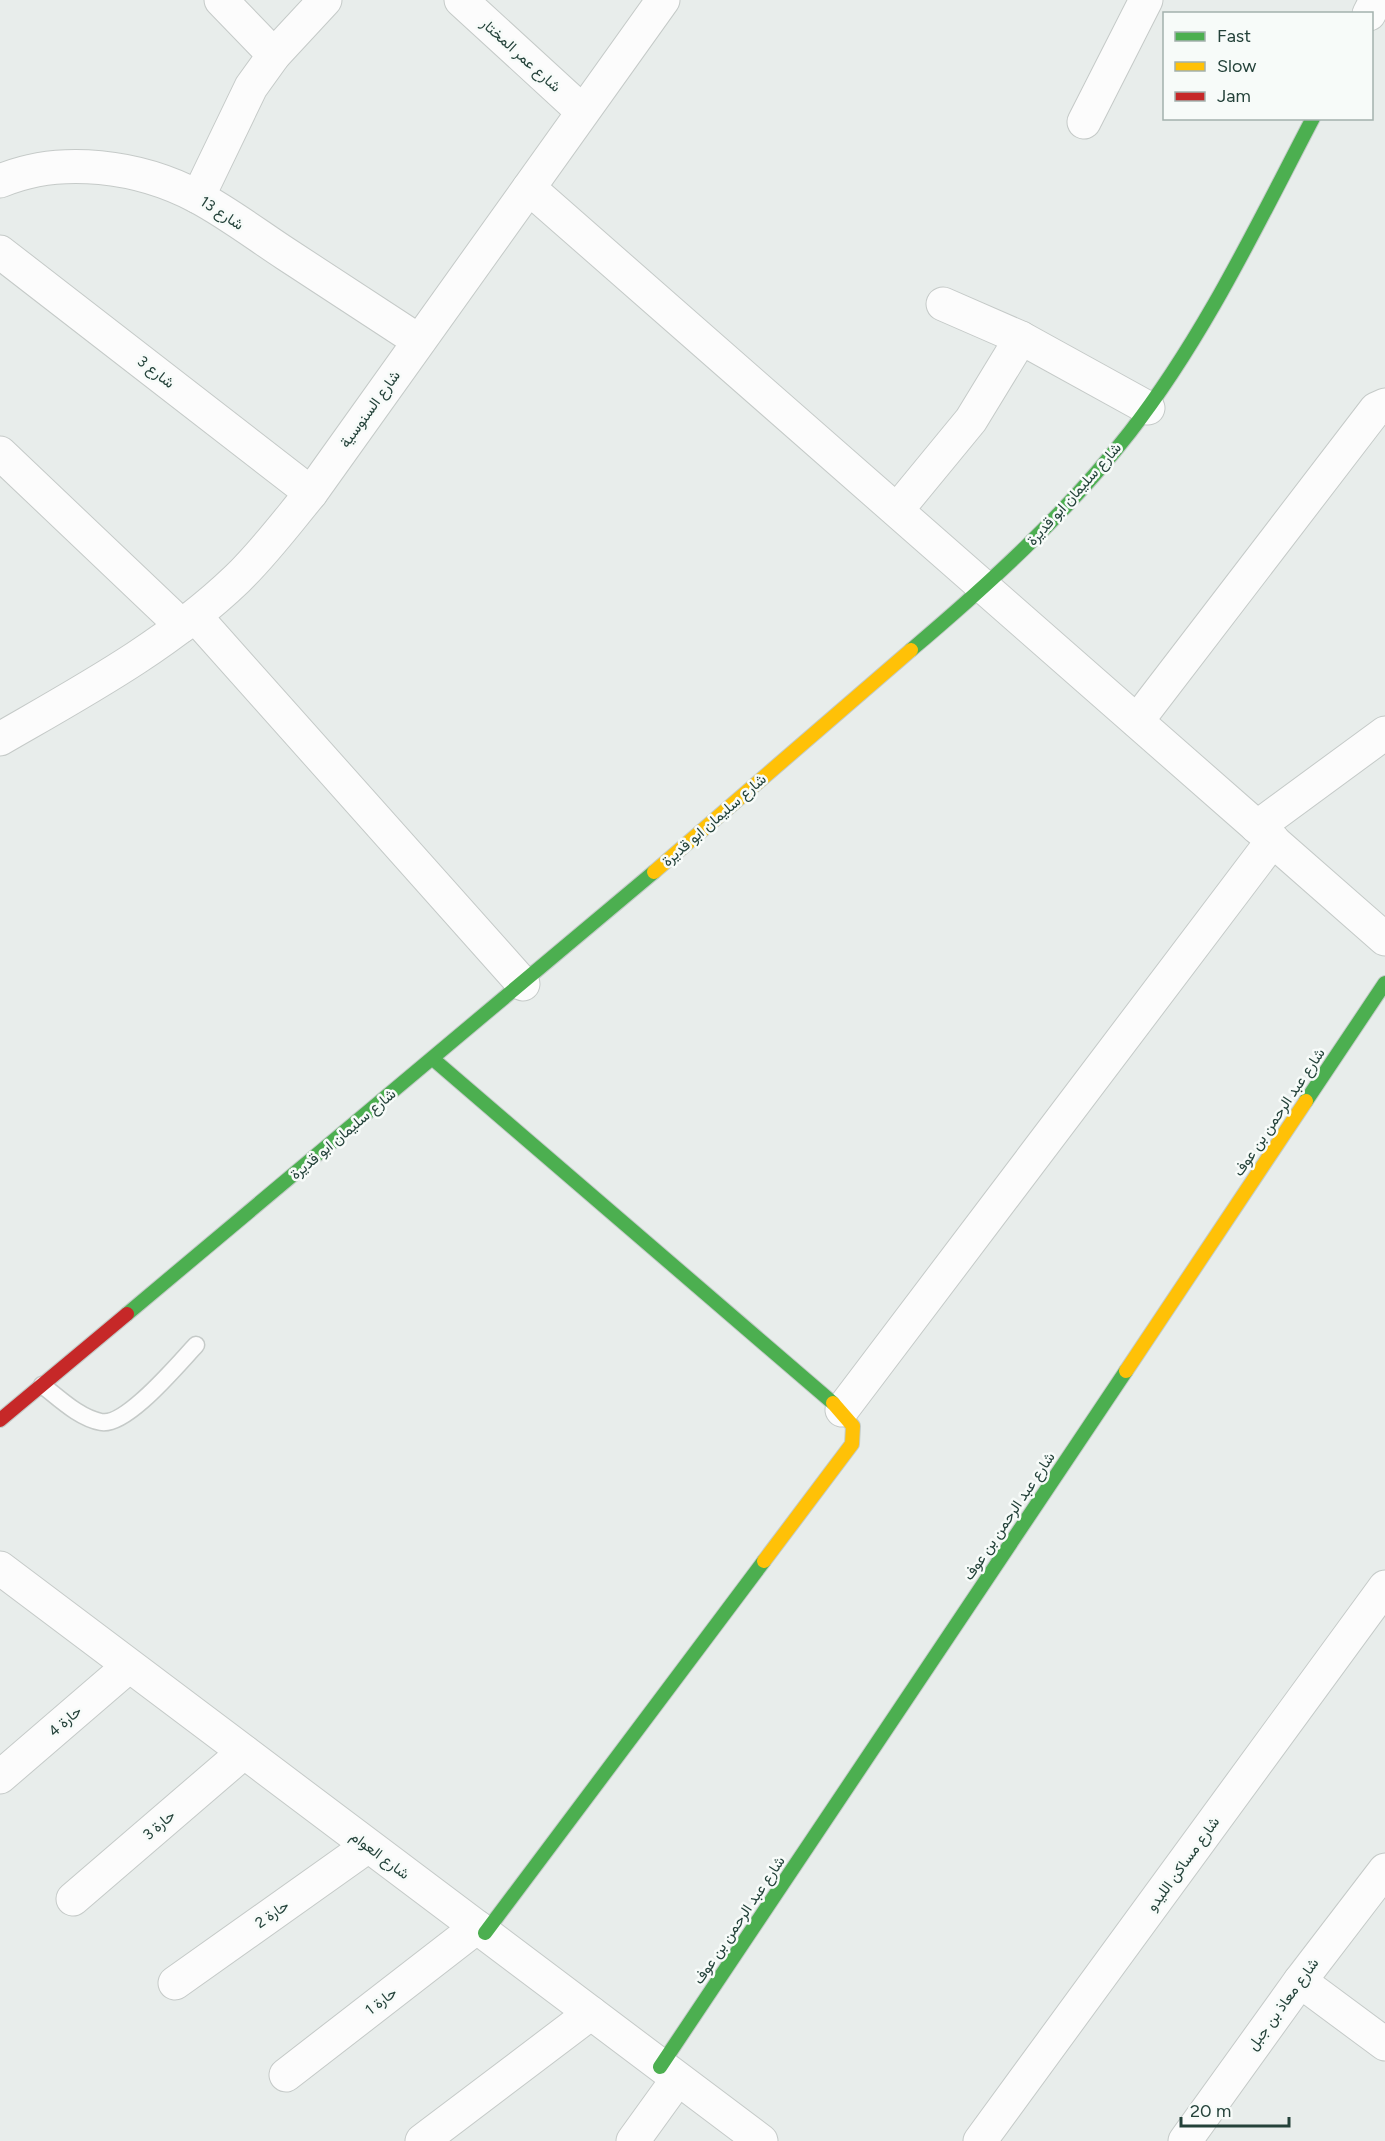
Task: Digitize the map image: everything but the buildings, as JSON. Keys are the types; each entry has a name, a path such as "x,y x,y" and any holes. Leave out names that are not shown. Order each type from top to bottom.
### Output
{"street":[{"path":"221,0 274,55"},
{"path":"198,197 251,87 274,55 325,0"},
{"name":"شارع عمر المختار","path":"460,0 582,111"},
{"name":"شارع السنوسية","path":"0,739 144,654 189,621 238,578 276,537 311,493 663,0"},
{"path":"1084,122 1146,0"},
{"name":"شارع سليمان ابو قديرة","path":"0,1420 523,984 984,588 1093,477 1148,408 1215,301 1312,120"},
{"name":"شارع 13","path":"0,181 24,171 67,167 112,170 157,179 198,197 419,341"},
{"path":"529,188 1385,939"},
{"name":"شارع 3","path":"0,252 311,493"},
{"path":"943,304 1021,338 1148,408"},
{"path":"897,510 971,420 1021,338"},
{"path":"1137,721 1376,409 1385,405"},
{"path":"0,453 189,621 523,984"},
{"path":"842,1410 1265,834 1385,733"},
{"name":"شارع عبد الرحمن بن عوف","path":"669,2074 1385,983"},
{"path":"433,1059 842,1410 853,1422 856,1433 852,1444 481,1930"},
{"name":"شارع العوام","path":"0,1568 669,2074 761,2141"},
{"name":"شارع مساكن الليدو","path":"980,2141 1385,1587"},
{"name":"حارة 4","path":"0,1777 129,1666"},
{"name":"حارة 3","path":"73,1899 244,1752"},
{"name":"حارة 2","path":"175,1983 368,1845"},
{"name":"شارع معاذ بن جبل","path":"1185,2141 1300,1981 1385,1870"},
{"name":"حارة 1","path":"286,2075 481,1930"},
{"path":"1300,1981 1385,2044"},
{"path":"422,2141 591,2013"},
{"path":"633,2141 669,2074"}],"lane":[{"path":"42,1385 88,1418 103,1423 117,1421 130,1412 196,1346"}],"traffic: fast":[{"path":"911,650 1026,547 1080,491 1130,432 1157,396 1206,319 1312,120"},
{"path":"127,1314 654,872"},
{"path":"1306,1101 1385,983"},
{"path":"433,1059 833,1403"},
{"path":"660,2067 1126,1371"},
{"path":"485,1933 764,1561"}],"traffic: slow":[{"path":"654,872 911,650"},
{"path":"1126,1371 1306,1101"},
{"path":"764,1561 852,1444 853,1426 833,1403"}],"traffic: jam":[{"path":"0,1420 127,1314"}]}
